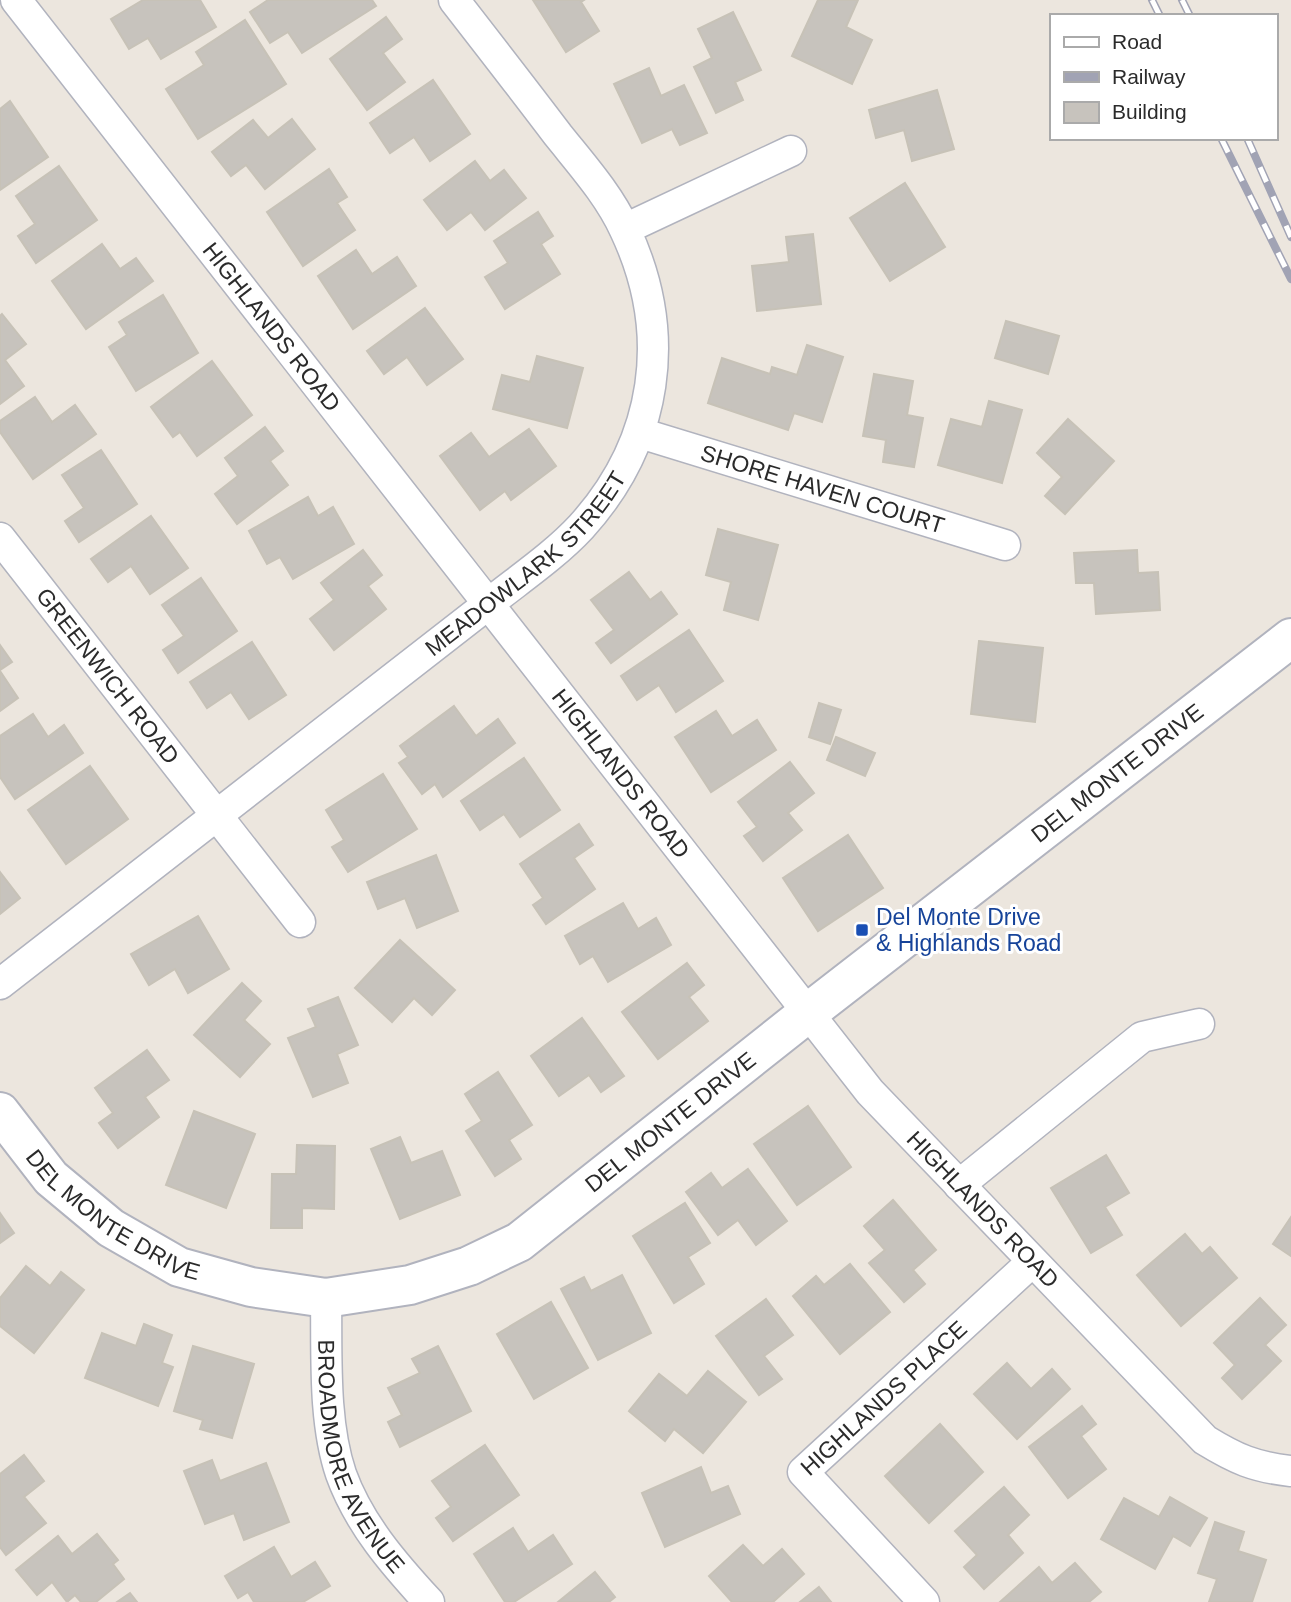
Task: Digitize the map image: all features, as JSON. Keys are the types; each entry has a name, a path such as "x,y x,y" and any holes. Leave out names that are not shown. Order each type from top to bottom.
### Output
{"street":[{"name":"HIGHLANDS ROAD","path":"16,0 870,1092 1205,1440 1229,1455 1260,1468 1291,1471"},
{"name":"MEADOWLARK STREET","path":"0,984 487,605 580,527 625,467 640,433 649,399 652,325 645,289 625,229 602,191 454,0"},
{"path":"625,229 791,151"},
{"name":"SHORE HAVEN COURT","path":"640,433 1005,545"},
{"name":"GREENWICH ROAD","path":"0,538 300,922"},
{"name":"DEL MONTE DRIVE","path":"0,1112 51,1178 111,1228 179,1267 251,1287 326,1298 410,1285 469,1266 519,1242 809,1012 1291,638"},
{"path":"959,1185 1142,1037 1199,1024"},
{"name":"HIGHLANDS PLACE","path":"924,1602 803,1472 1032,1262"},
{"name":"BROADMORE AVENUE","path":"326,1298 328,1413 341,1474 372,1536 429,1602"}],"building":[{"path":"143,0 200,0 216,27 161,59 148,38 129,49 111,19"},
{"path":"268,0 372,0 376,6 302,53 288,32 270,43 250,12"},
{"path":"533,0 584,0 581,2 599,31 566,52"},
{"path":"818,0 858,0 846,27 872,40 852,84 792,56"},
{"path":"733,12 761,70 735,82 743,100 716,113 694,67 712,58 698,29"},
{"path":"386,17 402,39 383,53 405,82 367,110 330,59"},
{"path":"245,20 286,84 198,139 166,89 204,65 196,52"},
{"path":"649,68 661,96 684,85 707,133 680,145 672,129 642,143 614,84"},
{"path":"433,80 470,134 430,161 414,137 390,153 370,123"},
{"path":"937,90 954,149 912,161 904,130 876,138 869,110"},
{"path":"10,101 48,157 0,190 0,109"},
{"path":"292,119 315,149 265,189 246,165 231,176 212,152 253,120 268,138"},
{"path":"475,161 490,181 504,170 526,198 485,230 471,212 447,230 424,200"},
{"path":"59,166 97,220 36,263 18,236 35,224 16,196"},
{"path":"329,169 347,197 337,203 355,230 303,266 267,212"},
{"path":"905,183 945,247 890,281 850,218"},
{"path":"538,212 553,236 541,244 560,274 505,309 485,277 508,263 494,241"},
{"path":"813,234 821,304 757,311 752,266 789,262 786,237"},
{"path":"102,244 120,269 136,258 153,281 86,329 52,281"},
{"path":"356,250 372,274 397,257 416,286 353,329 318,276"},
{"path":"163,295 198,353 136,391 109,347 127,335 119,322"},
{"path":"425,308 463,359 427,385 407,357 384,374 367,351"},
{"path":"2,314 26,344 5,360 24,386 0,404 0,316"},
{"path":"1006,321 1059,336 1048,374 995,358"},
{"path":"807,345 843,357 822,422 794,413 788,430 708,403 722,358 770,374 772,367 797,375"},
{"path":"537,356 583,368 567,428 493,409 502,375 530,382"},
{"path":"212,361 252,415 197,456 180,432 173,437 151,407"},
{"path":"874,374 913,381 907,415 923,418 914,467 883,462 886,440 863,436"},
{"path":"35,397 52,422 75,405 96,434 33,479 0,432 0,421"},
{"path":"989,401 1022,410 1002,483 938,465 951,419 982,427"},
{"path":"1068,419 1114,461 1065,514 1045,496 1062,477 1037,453"},
{"path":"265,427 283,451 270,461 288,485 237,524 215,494 238,476 225,458"},
{"path":"529,429 556,466 511,500 505,491 480,510 440,456 471,433 489,457"},
{"path":"101,450 137,504 79,542 65,521 84,508 62,475"},
{"path":"308,497 318,516 333,507 354,544 293,579 280,557 267,564 249,531"},
{"path":"151,516 188,568 150,594 131,566 108,582 91,559"},
{"path":"718,529 778,545 758,620 724,610 731,582 706,575"},
{"path":"363,550 382,575 368,586 386,609 334,650 310,619 334,600 321,583"},
{"path":"1137,550 1138,573 1158,572 1160,610 1096,614 1094,583 1076,583 1074,553"},
{"path":"629,572 650,600 661,592 677,614 611,663 596,643 614,630 591,600"},
{"path":"201,578 237,631 178,673 163,650 184,636 162,605"},
{"path":"689,630 723,681 676,712 659,685 637,700 621,676"},
{"path":"979,641 1043,648 1035,722 971,714"},
{"path":"252,642 286,695 249,719 231,692 207,708 190,682"},
{"path":"0,645 12,662 0,670"},
{"path":"0,671 18,698 0,711"},
{"path":"819,703 841,710 830,744 809,737"},
{"path":"454,706 476,736 498,719 515,743 443,797 435,784 422,794 399,763 408,757 400,746"},
{"path":"716,711 732,736 757,720 776,750 711,792 675,737"},
{"path":"33,714 48,737 64,725 83,753 15,799 0,777 0,736"},
{"path":"836,737 875,753 865,776 827,760"},
{"path":"524,758 560,810 520,837 504,814 480,830 461,801"},
{"path":"790,762 814,793 788,813 802,830 763,861 744,836 757,827 738,802"},
{"path":"90,766 128,819 66,864 28,810"},
{"path":"383,774 417,829 348,872 332,847 344,840 326,810"},
{"path":"579,824 593,845 574,858 595,889 546,924 533,905 543,898 520,864"},
{"path":"848,835 883,888 818,931 783,878"},
{"path":"436,855 458,911 417,928 405,898 378,909 367,882"},
{"path":"0,872 20,898 0,914"},
{"path":"623,903 638,929 656,918 671,945 608,982 593,956 580,964 565,936"},
{"path":"198,916 229,969 188,993 175,969 149,985 131,954"},
{"path":"400,940 455,990 432,1015 414,998 392,1022 355,988"},
{"path":"687,963 704,985 689,997 708,1021 658,1059 622,1012"},
{"path":"242,983 261,1001 244,1020 270,1044 240,1077 194,1035"},
{"path":"338,997 358,1045 337,1054 348,1083 313,1097 288,1038 316,1027 308,1009"},
{"path":"582,1018 624,1076 601,1092 589,1075 559,1096 531,1056"},
{"path":"147,1050 169,1080 145,1097 159,1117 118,1148 99,1123 113,1113 95,1088"},
{"path":"498,1072 532,1125 509,1140 521,1159 495,1176 466,1131 482,1121 465,1094"},
{"path":"808,1106 851,1167 797,1205 754,1144"},
{"path":"194,1111 255,1134 226,1208 166,1185"},
{"path":"400,1137 411,1163 442,1151 460,1195 400,1219 371,1149"},
{"path":"297,1145 335,1146 334,1209 302,1208 302,1228 271,1228 272,1174 296,1174"},
{"path":"1106,1155 1129,1193 1105,1207 1122,1235 1091,1253 1051,1188"},
{"path":"748,1169 787,1221 756,1245 738,1220 718,1235 686,1192 711,1173 722,1188"},
{"path":"893,1200 936,1250 913,1270 925,1284 904,1302 869,1263 885,1250 864,1226"},
{"path":"685,1203 710,1243 688,1257 704,1284 674,1303 633,1236"},
{"path":"0,1213 14,1233 0,1243"},
{"path":"1291,1217 1291,1256 1273,1244"},
{"path":"1185,1234 1202,1254 1210,1247 1237,1278 1181,1326 1137,1275"},
{"path":"850,1264 890,1312 840,1354 793,1296 816,1276 824,1285"},
{"path":"26,1266 50,1286 61,1272 84,1290 34,1353 0,1326 0,1298"},
{"path":"622,1275 651,1333 598,1360 561,1289 584,1277 591,1291"},
{"path":"1260,1298 1286,1325 1265,1345 1281,1361 1242,1399 1222,1378 1235,1365 1214,1343"},
{"path":"766,1299 793,1335 764,1356 782,1379 759,1395 716,1336"},
{"path":"551,1302 588,1368 534,1399 497,1334"},
{"path":"144,1324 172,1335 162,1363 173,1367 158,1406 85,1378 102,1333 136,1346"},
{"path":"193,1346 254,1364 232,1438 200,1429 203,1420 174,1411"},
{"path":"438,1346 471,1411 400,1447 388,1422 402,1415 388,1388 420,1373 412,1359"},
{"path":"1007,1363 1031,1389 1052,1369 1070,1389 1017,1439 974,1394"},
{"path":"708,1371 746,1402 703,1453 674,1429 665,1441 629,1411 659,1374 687,1396"},
{"path":"1082,1406 1096,1424 1081,1436 1106,1469 1068,1498 1029,1447"},
{"path":"940,1424 983,1472 929,1523 885,1476"},
{"path":"485,1445 519,1495 453,1541 436,1518 451,1507 432,1481"},
{"path":"24,1455 44,1481 24,1497 46,1523 6,1555 0,1547 0,1474"},
{"path":"212,1460 220,1481 266,1463 289,1522 244,1540 234,1513 205,1524 184,1471"},
{"path":"701,1467 711,1493 728,1486 740,1514 665,1547 642,1493"},
{"path":"1004,1487 1029,1515 1008,1535 1023,1553 984,1589 964,1567 977,1555 955,1531"},
{"path":"1170,1497 1207,1518 1190,1546 1173,1536 1155,1569 1101,1539 1124,1498 1159,1517"},
{"path":"1215,1522 1244,1532 1238,1551 1266,1560 1252,1602 1209,1602 1217,1579 1198,1573"},
{"path":"513,1528 528,1552 553,1535 572,1564 514,1602 505,1602 474,1554"},
{"path":"97,1534 118,1560 113,1564 124,1579 96,1602 81,1602 75,1595 67,1602 52,1582 37,1595 16,1570 58,1536 72,1554"},
{"path":"743,1545 763,1566 782,1549 804,1574 773,1602 732,1602 709,1576"},
{"path":"274,1547 291,1577 315,1562 330,1586 303,1602 254,1602 248,1592 238,1598 225,1576"},
{"path":"1075,1563 1101,1592 1089,1602 1000,1602 1039,1567 1052,1583"},
{"path":"595,1572 615,1597 609,1602 558,1602"},
{"path":"819,1587 831,1602 800,1602"},
{"path":"130,1593 137,1602 117,1602"}],"railway":[{"path":"1152,0 1159,14"},
{"path":"1182,0 1189,14"},
{"path":"1222,140 1291,279"},
{"path":"1248,140 1291,237"}],"place":[{"name":"Del Monte Drive & Highlands Road","path":"862,930"}]}
